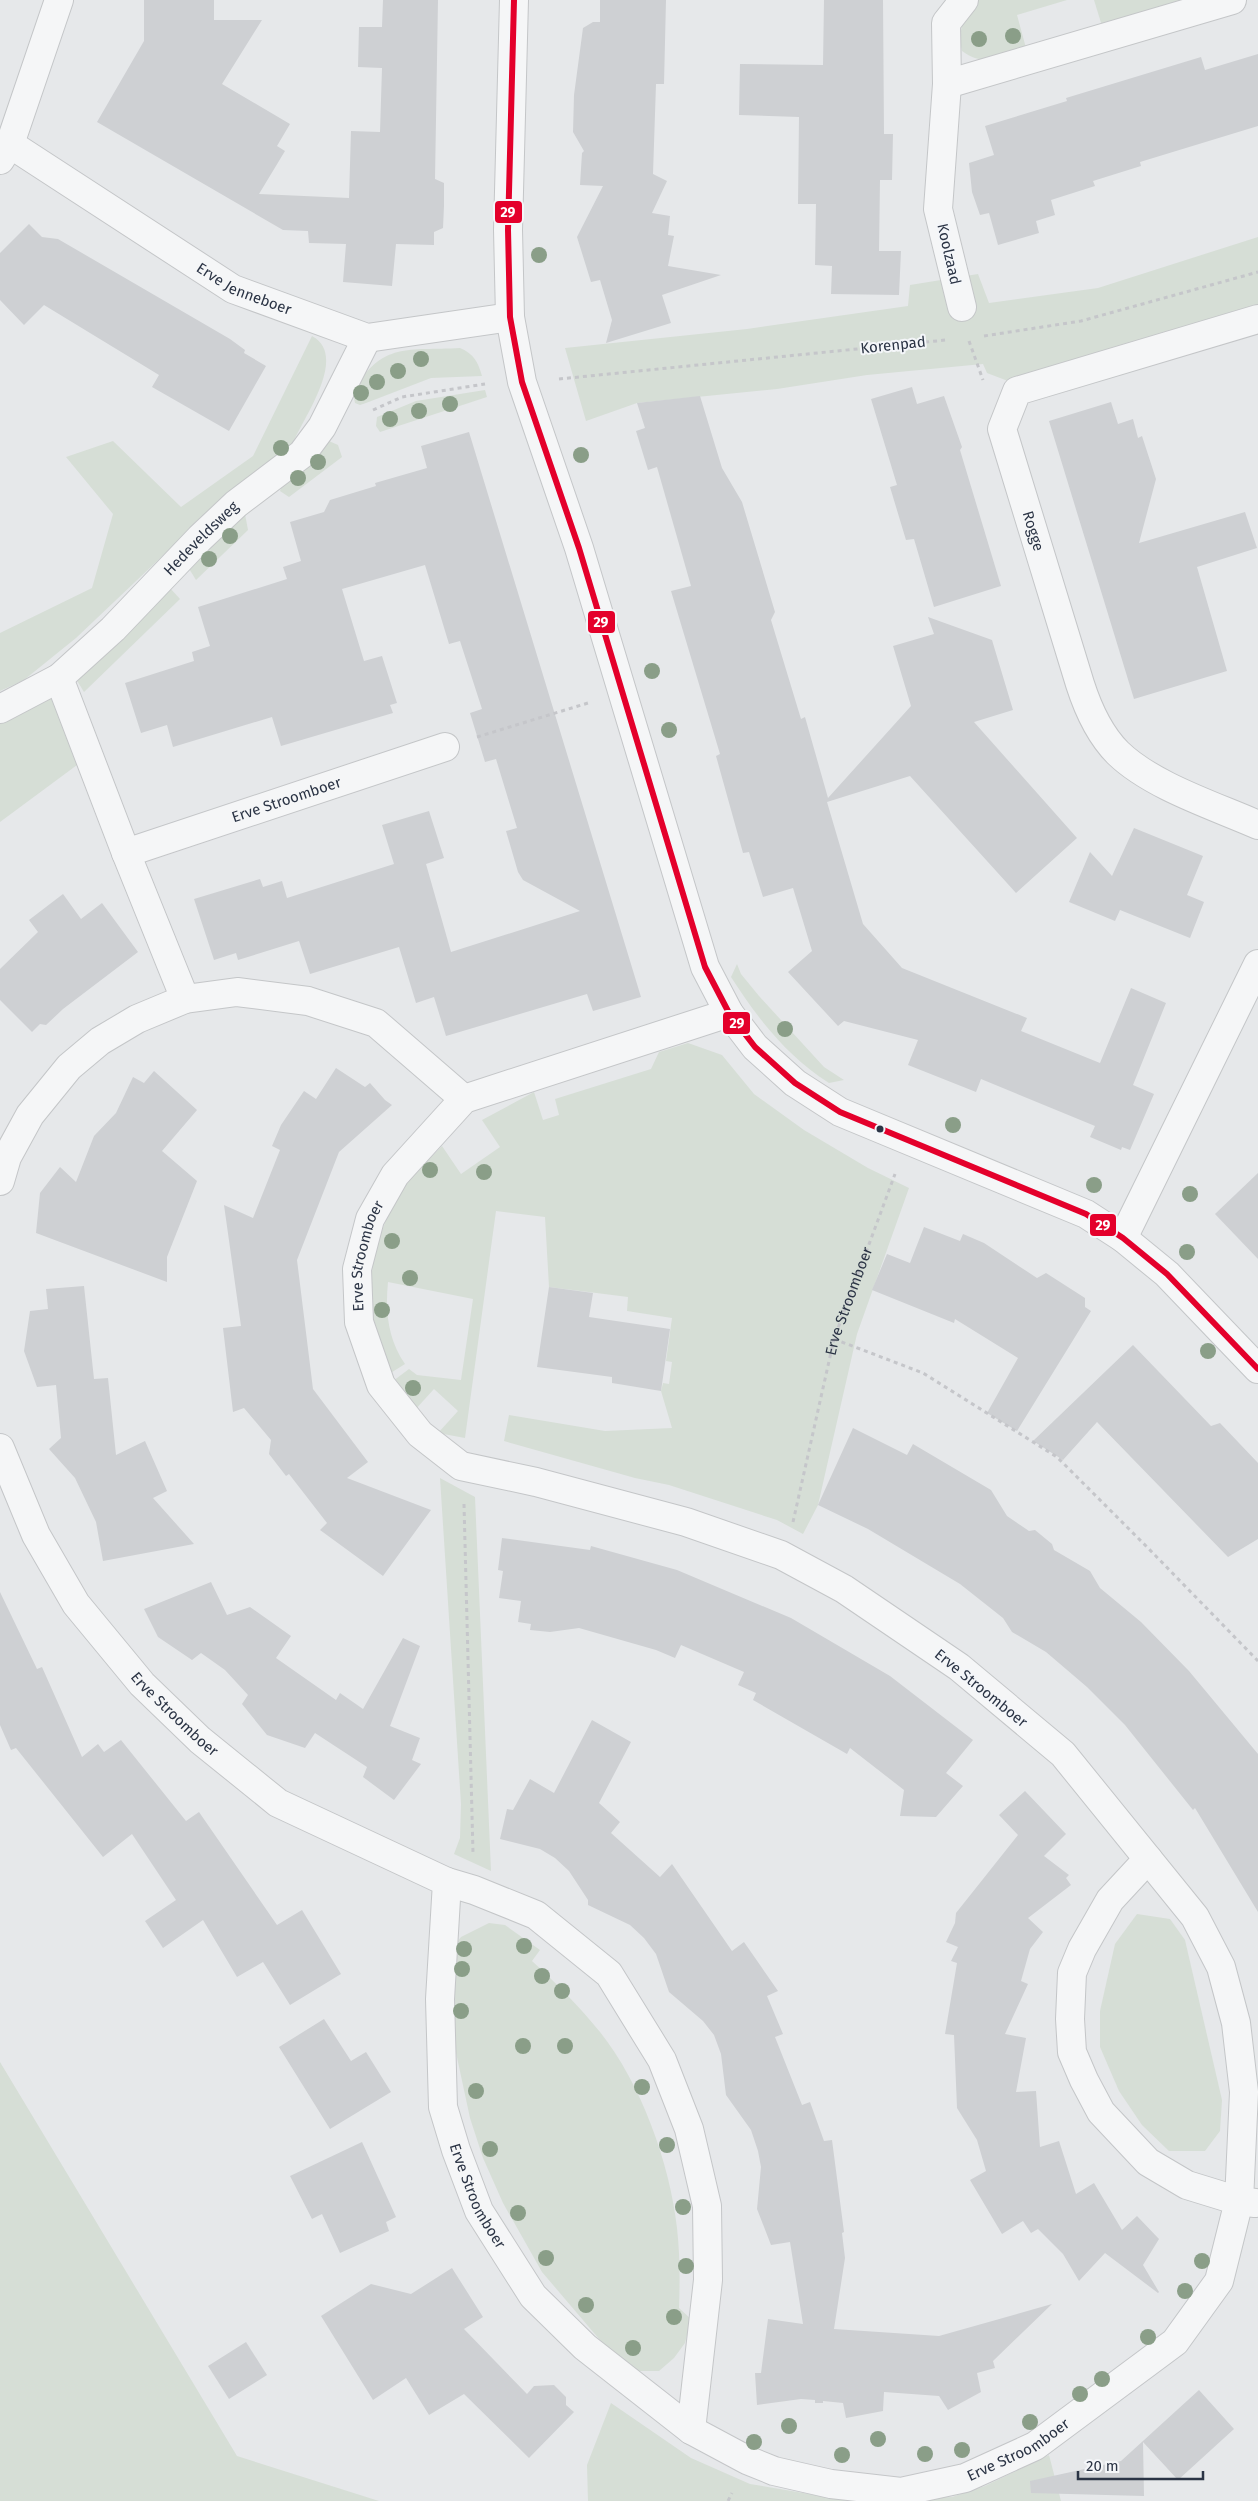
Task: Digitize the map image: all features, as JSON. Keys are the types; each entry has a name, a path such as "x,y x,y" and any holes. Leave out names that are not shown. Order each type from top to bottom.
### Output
{"street":[{"name":"Erve Jenneboer","path":"59,0 5,153 233,289 367,338 510,317"},
{"path":"514,0 508,230 510,317 522,382 579,548 705,967 729,1013 754,1047 795,1083 840,1112 1086,1214 1123,1238 1167,1274 1258,1369"},
{"name":"Koolzaad","path":"962,307 938,208 947,84 946,23 964,0"},
{"path":"947,84 1232,0"},
{"name":"Rogge","path":"1258,319 1017,391 1002,430 1089,711 1103,735 1118,753 1143,773 1258,825"},
{"name":"Hedeveldsweg","path":"0,709 59,678 113,629 200,538 236,504 302,454 322,427 367,338"},
{"path":"59,678 126,853 186,999"},
{"name":"Erve Stroomboer","path":"126,853 445,747"},
{"path":"1123,1238 1258,964"},
{"path":"0,1181 6,1157 30,1115 69,1067 100,1041 130,1023 186,999 237,992 308,1001 376,1024 464,1099"},
{"name":"Erve Stroomboer","path":"447,1882 440,1999 443,2107 456,2150 479,2211 533,2296 585,2347 691,2430 746,2460 774,2471 831,2484 900,2492 965,2478 1035,2446 1175,2342 1219,2280 1248,2202 1244,2092 1233,2014 1220,1967 1195,1917 1063,1754 959,1667 844,1589 782,1556 686,1522 536,1482 461,1466 420,1434 381,1385 359,1322 357,1269 370,1219 394,1176 464,1099 729,1013"},
{"name":"Erve Stroomboer","path":"0,1448 36,1536 76,1604 155,1696 200,1740 278,1803 447,1882 474,1890 536,1915 609,1974 662,2060 689,2129 707,2206 708,2280 691,2430"},
{"path":"1148,1859 1110,1900 1082,1949 1072,1973 1070,2019 1072,2052 1101,2112 1148,2162 1187,2185 1248,2202"}],"path":[{"name":"Korenpad","path":"322,427 337,425 402,397 483,384 522,382 968,338 1081,321 1258,272"},
{"path":"962,307 968,338 986,390 1011,406"},
{"path":"445,747 622,693"},
{"name":"Erve Stroomboer","path":"782,1556 795,1516 834,1339 892,1180 911,1141"},
{"path":"834,1339 923,1373 1056,1457 1150,1548 1258,1661"},
{"path":"461,1466 465,1510 474,1890"}],"shaded area":[{"path":"978,0 1067,0 1017,15 1026,48 986,60 971,56 962,51 960,36 965,17"},
{"path":"1094,0 1190,0 1102,26"},
{"path":"1258,237 1258,307 1008,381 987,373 983,364 867,375 777,389 637,403 586,421 565,348 747,329 908,306 910,285 978,274 989,303 1098,288"},
{"path":"312,336 322,345 326,358 325,372 320,388 293,443 193,527 76,638 24,680 0,691 0,633 92,588 113,514 66,457 113,441 181,507 253,456"},
{"path":"460,348 475,359 482,376 431,378 360,405 355,403 353,392 375,364 386,356 411,350"},
{"path":"485,390 487,397 380,432 376,426 377,417 416,401"},
{"path":"329,441 338,445 342,457 289,497 280,491 287,473"},
{"path":"244,509 248,530 196,580 188,567"},
{"path":"169,587 180,599 84,692 76,679"},
{"path":"52,693 77,765 0,822 0,724"},
{"path":"737,964 741,974 759,996 824,1067 844,1080 829,1083 800,1061 774,1036 731,977"},
{"path":"688,1043 722,1055 754,1094 804,1130 868,1168 909,1188 857,1334 818,1505 803,1534 777,1520 669,1485 635,1478 504,1441 509,1415 605,1431 672,1428 661,1391 663,1383 669,1384 672,1362 666,1361 672,1318 627,1311 628,1297 549,1287 545,1217 496,1211 465,1438 438,1433 458,1411 434,1389 414,1411 393,1381 409,1369 417,1375 461,1380 473,1299 388,1282 387,1304 391,1335 405,1364 389,1374 374,1330 370,1287 377,1248 383,1229 391,1210 410,1179 442,1146 461,1174 500,1147 482,1120 534,1092 543,1120 559,1115 555,1099 651,1069 659,1052"},
{"path":"440,1478 475,1497 491,1871 454,1854 460,1838 461,1804"},
{"path":"1137,1914 1170,1919 1185,1940 1222,2100 1220,2131 1205,2151 1169,2151 1142,2125 1119,2091 1100,2047 1100,2011 1115,1944"},
{"path":"489,1923 505,1925 540,1950 532,1961 584,2013 615,2052 641,2100 651,2125 668,2178 677,2228 680,2278 679,2308 691,2319 685,2343 674,2358 659,2371 639,2371 617,2360 542,2272 503,2203 483,2158 470,2118 452,2034 450,1951 461,1937"},
{"path":"0,2062 237,2456 379,2501 0,2501"},
{"path":"611,2403 691,2458 750,2484 815,2495 867,2500 952,2497 985,2486 1049,2455 1061,2501 588,2501 587,2465"}],"building":[{"path":"144,0 214,0 214,20 262,20 222,84 290,124 277,146 285,151 259,194 349,198 351,131 380,132 382,68 358,67 359,27 382,27 383,0 438,0 435,179 444,183 444,206 443,228 434,232 434,245 396,244 392,286 343,282 346,244 309,243 308,231 283,230 97,122 144,41"},
{"path":"600,0 666,0 664,84 656,84 653,174 667,181 652,213 670,216 668,235 674,236 668,266 721,275 662,295 671,323 606,343 612,320 600,280 591,282 577,237 603,186 580,185 582,153 584,151 573,132 574,95 583,28 593,22 600,22"},
{"path":"824,0 883,0 884,134 893,134 892,180 880,180 879,251 901,251 899,295 831,294 832,266 815,265 816,204 798,204 799,117 739,115 740,64 823,65"},
{"path":"1258,54 1258,126 1140,162 1141,166 1093,181 1095,186 1051,200 1055,215 1036,221 1039,233 998,245 989,213 980,215 972,192 969,163 994,155 985,126 1067,101 1066,98 1201,57 1205,70"},
{"path":"29,224 42,237 58,239 230,339 245,350 244,353 266,366 229,431 152,387 159,375 44,305 24,325 0,300 0,253"},
{"path":"912,387 917,404 944,396 962,447 960,450 1001,586 934,607 914,539 906,540 890,487 897,485 871,399"},
{"path":"700,396 722,468 742,502 775,612 771,620 801,719 805,717 828,798 911,706 893,646 934,634 928,617 992,640 1013,710 974,722 1077,838 1016,893 910,776 827,802 863,924 902,968 1027,1018 1021,1031 1100,1063 1131,988 1166,1003 1133,1085 1154,1094 1130,1150 1122,1147 1121,1150 1090,1137 1095,1126 981,1079 976,1092 908,1065 918,1040 844,1021 838,1026 788,972 812,951 793,888 763,897 749,852 743,853 716,756 720,754 671,591 691,586 657,467 648,470 636,431 645,428 637,403"},
{"path":"1111,402 1118,424 1133,419 1138,438 1142,436 1156,479 1139,543 1245,512 1257,548 1197,567 1227,671 1134,699 1049,421"},
{"path":"469,432 641,997 593,1011 587,994 446,1036 434,997 416,1003 399,947 310,974 299,941 238,960 236,953 214,960 194,899 260,879 263,887 282,881 287,898 394,864 382,825 429,811 444,858 426,864 451,952 580,911 523,880 518,872 506,831 517,828 496,759 485,762 470,713 482,709 460,641 449,644 425,565 342,589 364,661 382,656 397,703 390,705 393,713 281,746 272,717 173,747 167,725 141,733 125,683 194,661 192,652 210,646 198,607 287,579 283,567 301,561 290,522 324,512 330,500 376,486 375,483 427,468 421,446"},
{"path":"1134,828 1203,856 1187,895 1204,902 1190,938 1120,910 1115,921 1069,902 1090,852 1112,876"},
{"path":"63,894 81,919 102,903 138,952 63,1009 46,1025 40,1024 32,1032 0,1000 0,969 38,932 29,920"},
{"path":"336,1068 365,1087 370,1083 392,1105 339,1152 297,1260 313,1389 368,1462 347,1478 431,1510 383,1576 320,1530 327,1523 289,1474 286,1476 269,1454 271,1440 244,1408 233,1412 223,1328 241,1326 224,1205 253,1218 280,1150 272,1146 281,1125 304,1091 316,1099"},
{"path":"154,1071 197,1110 162,1151 197,1181 167,1257 167,1282 36,1233 40,1193 60,1167 76,1182 94,1136 116,1113 133,1077 144,1083"},
{"path":"1258,1173 1258,1259 1215,1214"},
{"path":"924,1227 960,1241 963,1234 984,1243 1037,1278 1046,1273 1085,1298 1085,1307 1091,1311 1017,1431 987,1413 1018,1358 955,1319 954,1323 872,1290 887,1254 910,1263"},
{"path":"84,1286 94,1379 108,1378 116,1455 145,1441 167,1491 153,1498 194,1544 103,1561 96,1522 75,1478 49,1449 61,1438 56,1385 37,1387 24,1351 30,1311 48,1309 46,1289"},
{"path":"549,1287 593,1293 589,1317 670,1329 661,1391 612,1383 612,1377 537,1367"},
{"path":"1133,1345 1211,1426 1220,1423 1258,1463 1258,1539 1228,1557 1097,1422 1063,1460 1033,1441"},
{"path":"853,1428 907,1455 913,1444 991,1490 1007,1516 1029,1531 1035,1530 1052,1544 1054,1550 1090,1571 1100,1588 1141,1622 1189,1671 1258,1754 1258,1912 1195,1808 1193,1810 1125,1725 1087,1687 1046,1652 1012,1632 1003,1618 960,1584 868,1529 818,1505"},
{"path":"502,1538 590,1550 591,1546 677,1570 791,1618 890,1676 973,1740 946,1773 963,1786 936,1817 900,1816 904,1790 850,1748 847,1754 753,1700 756,1693 738,1685 744,1672 681,1645 675,1658 656,1650 579,1628 550,1632 530,1630 531,1624 518,1622 521,1601 499,1598 503,1571 498,1570"},
{"path":"211,1582 227,1615 250,1607 291,1636 276,1658 336,1700 340,1693 363,1709 403,1638 420,1646 390,1726 420,1738 412,1760 421,1764 394,1800 363,1777 367,1767 315,1733 305,1748 267,1735 242,1704 248,1695 225,1670 201,1653 192,1660 158,1637 144,1609"},
{"path":"0,1592 37,1669 42,1667 82,1757 98,1744 104,1752 121,1740 186,1821 199,1812 277,1925 302,1910 341,1974 290,2005 263,1962 237,1977 203,1920 163,1948 145,1921 176,1900 132,1834 103,1857 16,1748 11,1750 0,1725"},
{"path":"592,1720 631,1742 599,1803 620,1822 611,1833 660,1877 672,1864 732,1951 744,1942 778,1991 767,1996 783,2034 775,2037 802,2105 810,2102 824,2141 832,2140 844,2232 842,2233 845,2258 834,2329 939,2336 1052,2304 993,2361 995,2368 977,2373 981,2392 948,2410 939,2396 884,2392 883,2411 846,2418 843,2403 823,2401 823,2403 815,2403 815,2400 801,2399 757,2405 755,2373 761,2373 768,2319 803,2324 790,2242 771,2245 757,2209 761,2167 758,2151 751,2130 726,2095 721,2054 714,2035 703,2021 669,1992 656,1954 644,1938 630,1925 588,1905 588,1900 569,1871 555,1858 540,1849 500,1839 507,1809 513,1810 530,1779 554,1793"},
{"path":"1025,1791 1066,1834 1044,1856 1069,1875 1066,1878 1071,1885 1028,1918 1043,1932 1030,1949 1021,1981 1028,1984 1005,2034 1026,2038 1016,2092 1036,2091 1040,2147 1059,2141 1076,2194 1094,2183 1122,2230 1137,2216 1159,2239 1143,2265 1158,2293 1105,2253 1079,2281 1063,2254 1038,2229 1031,2233 1023,2221 1002,2234 970,2180 986,2171 977,2140 957,2108 954,2035 945,2034 957,1963 951,1961 958,1947 946,1942 955,1923 956,1913 1018,1835 999,1815"},
{"path":"324,2019 351,2061 366,2052 391,2092 330,2129 279,2047"},
{"path":"362,2142 396,2217 386,2222 389,2231 340,2253 322,2214 312,2219 290,2176"},
{"path":"452,2268 483,2317 464,2329 527,2394 534,2386 554,2385 566,2397 566,2405 574,2412 529,2458 464,2394 429,2415 406,2378 373,2400 321,2316 371,2284 411,2294"},
{"path":"246,2342 267,2375 229,2399 208,2366"},
{"path":"1199,2390 1234,2429 1178,2480 1143,2442 1144,2496 1031,2493 1030,2481 1121,2461"}],"transit line":[{"name":"29","path":"514,0 508,230 510,317 522,382 579,548 705,967 729,1013 755,1047 795,1083 840,1112 1086,1214 1123,1238 1167,1274 1258,1369"}]}
